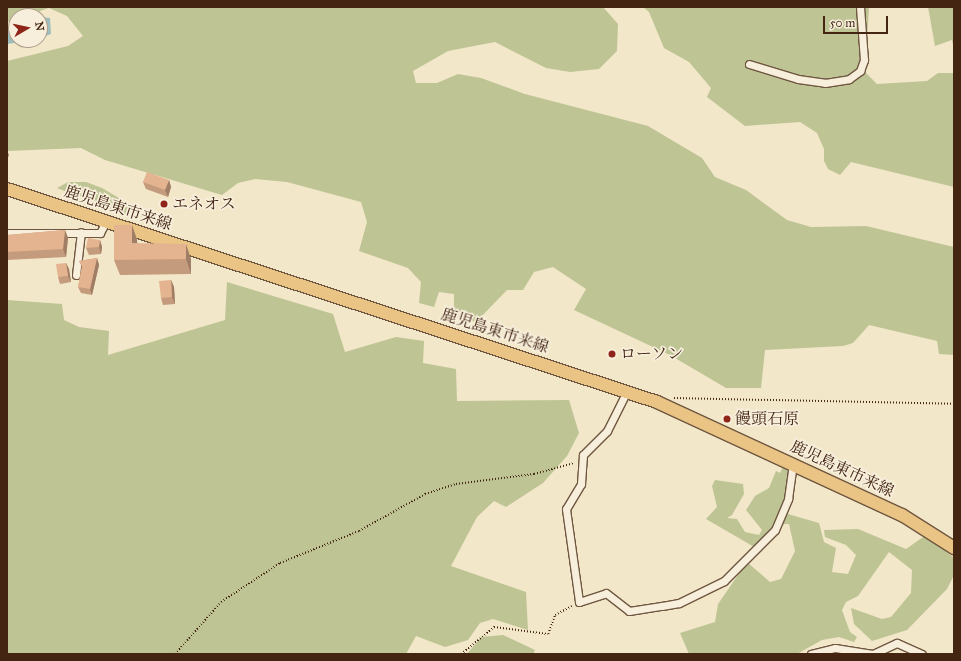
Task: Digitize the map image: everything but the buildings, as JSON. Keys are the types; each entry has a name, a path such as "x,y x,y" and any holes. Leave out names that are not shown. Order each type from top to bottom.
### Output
{"main road":[{"name":"鹿児島東市来線","path":"7,189 657,402 902,515 954,548"}],"street":[{"path":"749,64 798,79 825,83 849,79 860,71 864,60 860,7"},
{"path":"7,233 100,233 106,221"},
{"path":"76,275 81,232"},
{"path":"627,392 607,431 580,461 580,484 566,509 578,602 606,593 629,611 662,606 724,581 774,530 788,499 793,464"},
{"path":"810,654 823,651 873,654 897,642 922,654"}],"path":[{"path":"657,402 678,397 954,404"},
{"path":"175,654 221,602 280,563 359,531 425,494 456,484 557,470 580,461"},
{"path":"461,654 494,627 548,634 555,614 578,602"}],"green space":[{"path":"7,7 603,7 618,24 617,51 599,69 570,72 546,68 495,42 448,51 413,71 416,83 437,83 458,74 481,78 525,94 648,126 702,158 715,177 746,190 787,220 811,227 866,226 954,247 954,355 939,354 937,341 869,325 853,343 843,346 765,350 761,388 726,388 670,355 574,310 586,289 553,267 534,272 523,290 507,290 476,322 454,315 454,294 439,292 434,307 419,303 421,282 408,268 359,251 367,222 361,202 287,182 255,179 238,183 222,195 105,160 81,148 7,151 7,61 68,46 83,36 67,16 49,8 8,8 7,22"},
{"path":"643,7 869,7 865,72 877,84 927,81 938,73 954,73 954,187 851,162 840,175 828,169 824,161 824,149 817,133 800,122 745,126 707,97 711,88 689,62 664,48 649,12"},
{"path":"928,7 954,7 954,51 952,40 935,46"},
{"path":"68,182 86,182 102,188 129,204 126,215 57,188"},
{"path":"227,282 333,314 345,352 396,337 424,341 423,363 456,369 457,401 569,400 579,433 567,456 543,483 506,507 494,501 477,517 451,566 526,592 528,630 493,619 480,623 468,640 445,647 416,636 406,654 7,654 7,300 62,304 64,320 79,327 109,331 108,355 225,320"},
{"path":"783,467 794,470 788,514 819,523 824,542 836,548 832,572 848,574 856,555 846,545 825,537 824,530 858,529 906,549 926,535 954,558 954,575 947,589 907,630 872,641 854,624 851,608 882,619 891,617 911,593 912,570 889,552 858,596 846,602 842,610 850,632 857,637 854,642 839,637 822,640 797,654 689,654 680,633 715,622 718,604 747,562 770,582 781,579 795,551 789,524 784,524 761,551 706,519 717,507 712,486 715,480 743,484 744,494 732,515 727,518 737,519 745,532 759,535 762,530 746,510 755,496 769,488 776,471 780,473"},
{"path":"503,635 535,650 533,654 467,654 481,637"}],"water":[{"path":"48,18 50,18 51,34 48,35"},
{"path":"8,27 7,44 7,28"}],"place":[{"name":"エネオス","path":"164,204"},
{"name":"ローソン","path":"612,354"},
{"name":"饅頭石原","path":"727,419"}]}
